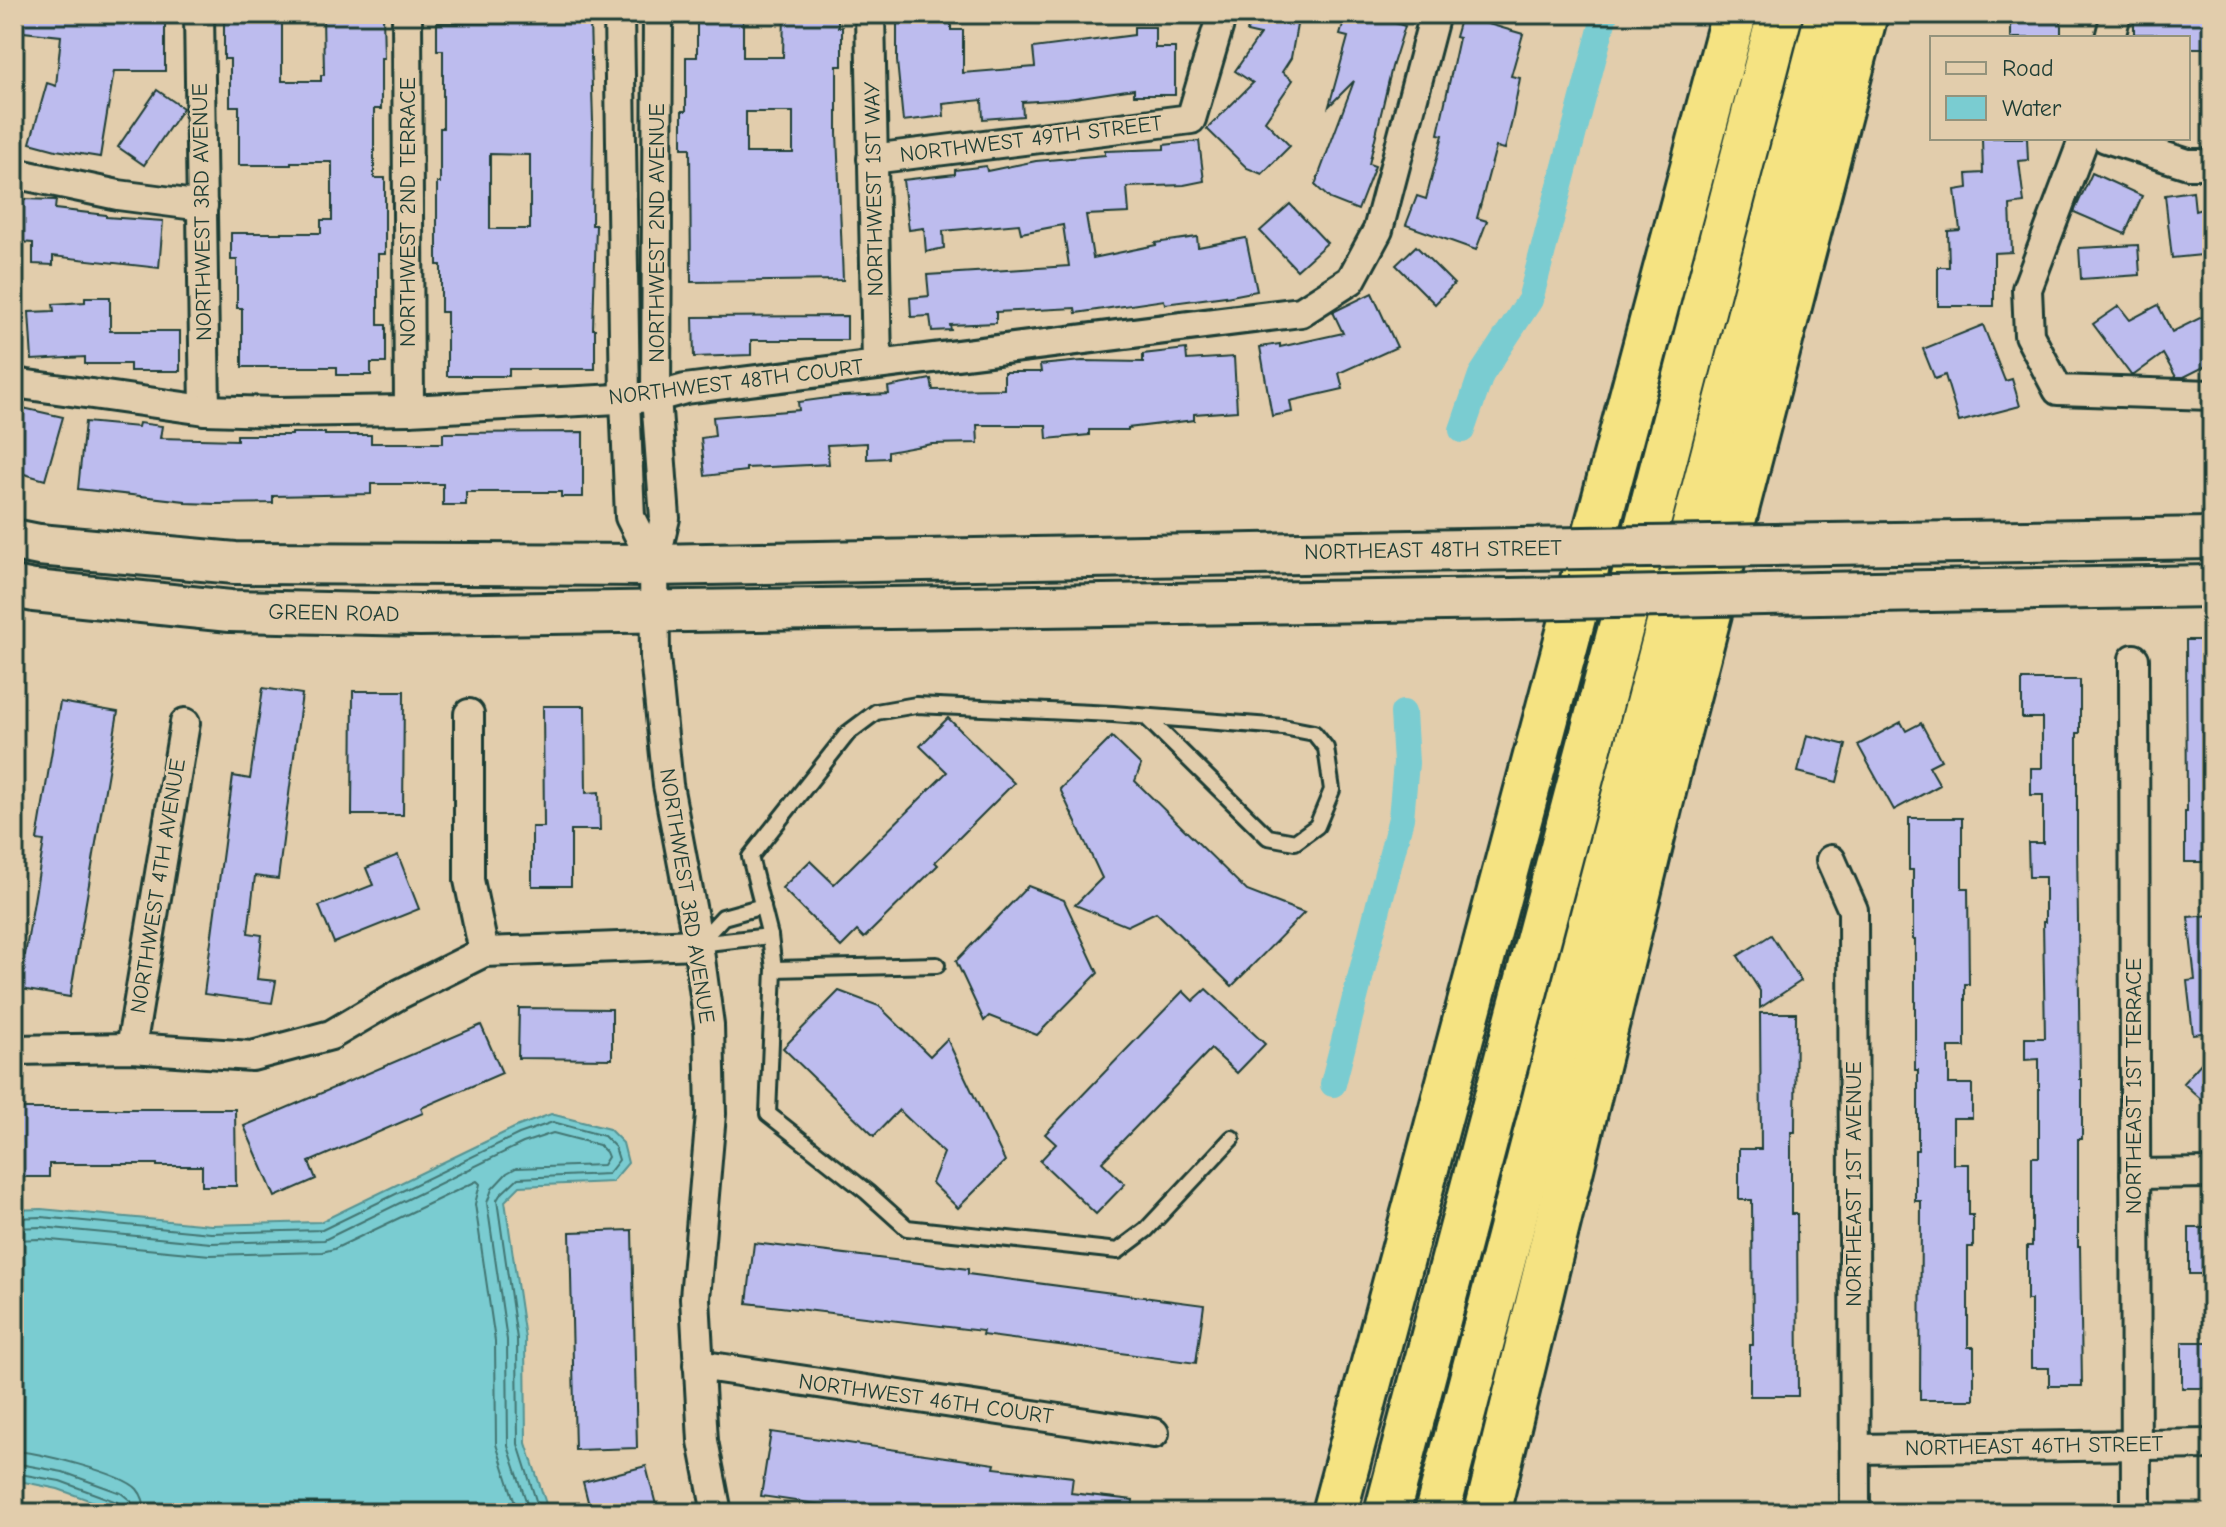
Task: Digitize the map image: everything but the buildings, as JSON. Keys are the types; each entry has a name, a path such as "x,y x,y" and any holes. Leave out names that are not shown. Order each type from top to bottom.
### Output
{"highway":[{"path":"1334,1513 1734,14"},
{"path":"1387,1513 1780,14"},
{"path":"1437,1513 1828,14"},
{"path":"1487,1513 1669,767 1865,14"}],"main road":[{"name":"NORTHEAST 48TH STREET","path":"654,565 2212,538"},
{"path":"14,540 235,563 654,565"},
{"path":"655,611 2212,586"},
{"name":"GREEN ROAD","path":"14,587 230,611 420,615 655,611"}],"street":[{"name":"NORTHWEST 3RD AVENUE","path":"199,14 205,410"},
{"name":"NORTHWEST 2ND TERRACE","path":"407,14 409,410"},
{"name":"NORTHWEST 2ND AVENUE","path":"619,14 625,399 630,517 654,565"},
{"name":"NORTHWEST 2ND AVENUE","path":"654,565 665,518 656,397 658,14"},
{"name":"NORTHWEST 1ST WAY","path":"870,14 877,364"},
{"name":"NORTHWEST 49TH STREET","path":"872,159 1191,119 1222,14"},
{"name":"NORTHWEST 48TH COURT","path":"14,383 205,410 278,412 409,410 625,399 877,364 1301,312 1351,280 1378,230 1435,14"},
{"path":"2110,36 2116,14"},
{"path":"2083,140 2027,289 2029,335 2058,390 2212,395"},
{"path":"2112,140 2188,164 2212,164"},
{"path":"14,173 118,195 203,206"},
{"name":"NORTHWEST 3RD AVENUE","path":"654,565 655,657 668,785 698,944 709,1025 711,1114 695,1298 703,1441 717,1513"},
{"name":"NORTHEAST 1ST TERRACE","path":"2134,659 2136,1513"},
{"path":"469,714 469,880 484,952"},
{"name":"NORTHWEST 4TH AVENUE","path":"131,1048 185,723"},
{"name":"NORTHEAST 1ST AVENUE","path":"1831,860 1853,910 1855,1513"},
{"path":"14,1050 131,1048 252,1056 331,1035 400,994 484,952 698,944"},
{"path":"2135,1174 2212,1173"},
{"name":"NORTHWEST 46TH COURT","path":"698,1365 1154,1433"},
{"name":"NORTHEAST 46TH STREET","path":"1855,1449 2212,1444"}],"lane":[{"path":"1147,718 1268,837 1295,842 1317,826 1332,790 1326,748 1314,733 1283,727 1113,714 916,705 876,712 848,733 750,857 770,936 774,969 768,1114 867,1192 907,1228 1118,1251 1146,1230 1232,1138"},
{"path":"698,944 723,917 763,906"},
{"path":"698,944 770,936"},
{"path":"774,969 937,965"}],"water":[{"path":"551,1114 609,1129 623,1143 628,1163 612,1182 520,1186 505,1201 525,1338 526,1443 549,1513 125,1513 58,1489 14,1480 14,1210 41,1209 211,1225 320,1222 516,1127"}],"waterway":[{"path":"1462,430 1481,375 1530,300 1605,14"},
{"path":"1333,1084 1401,818 1406,763 1403,713"}]}
